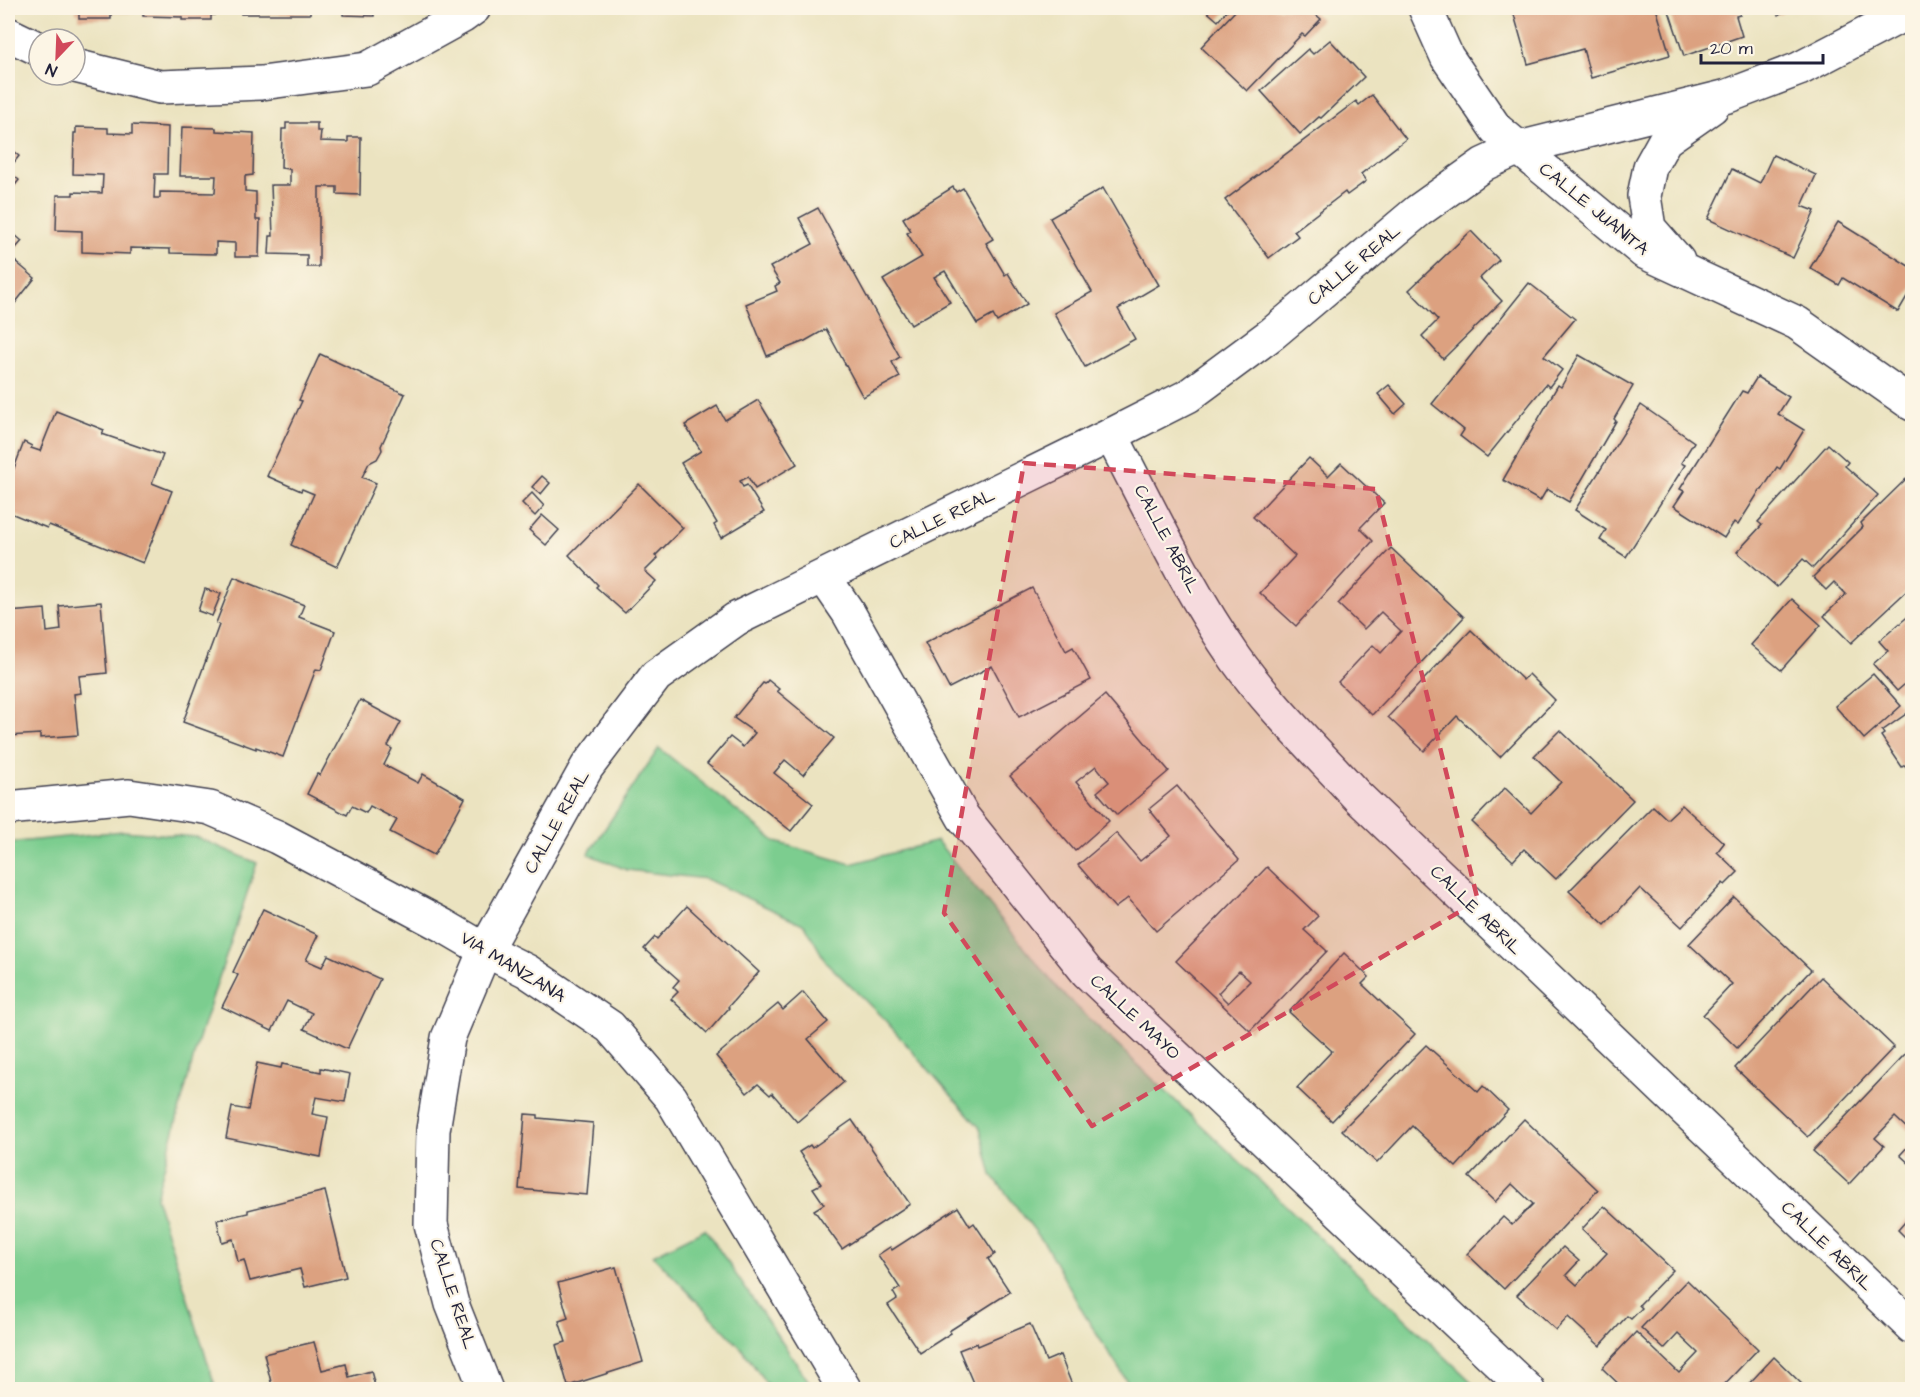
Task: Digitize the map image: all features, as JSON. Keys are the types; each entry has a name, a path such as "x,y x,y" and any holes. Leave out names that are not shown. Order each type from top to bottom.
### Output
{"street":[{"path":"87,69 160,87 262,83 366,69 474,8"},
{"name":"CALLE JUANITA","path":"1425,8 1447,57 1496,129 1644,252 1797,323 1912,404"},
{"name":"CALLE REAL","path":"486,1389 452,1304 430,1224 433,1130 448,1038 485,950 587,767 656,676 736,619 1188,396 1273,333 1418,211 1484,164 1519,148 1728,96 1798,69 1912,10"},
{"path":"8,34 27,43"},
{"path":"1686,271 1649,228 1644,196 1650,167 1665,140 1728,96"},
{"name":"CALLE ABRIL","path":"1112,435 1171,553 1237,659 1276,707 1357,796 1912,1327"},
{"name":"CALLE MAYO","path":"824,577 848,612 963,818 1087,972 1528,1389"},
{"name":"VIA MANZANA","path":"8,808 129,796 210,807 277,837 527,971 610,1027 671,1098 845,1389"}],"highlighted area":[{"path":"1024,463 1376,489 1478,901 1092,1126 944,913"}],"green space":[{"path":"659,748 776,842 851,864 937,841 1059,990 1479,1389 1132,1389 1084,1314 1045,1244 992,1175 980,1128 884,1019 826,962 805,925 706,879 627,870 588,854"},
{"path":"123,831 196,837 257,863 198,1041 156,1197 216,1389 9,1389 8,843"},
{"path":"705,1229 814,1389 770,1389 743,1350 653,1255"}],"building":[{"path":"76,8 135,8 135,13 111,12 111,19 79,19"},
{"path":"143,8 215,8 215,15 211,15 211,20 182,20 182,17 143,16"},
{"path":"241,8 310,8 310,14 241,14"},
{"path":"336,8 378,8 378,12 374,12 374,16 343,15 343,11 336,10"},
{"path":"1203,8 1229,8 1218,21"},
{"path":"1238,8 1308,8 1321,19 1305,36 1302,34 1247,91 1201,47"},
{"path":"1525,8 1656,8 1670,55 1591,78 1583,49 1528,64 1513,11"},
{"path":"1668,8 1737,8 1740,15 1736,16 1742,36 1684,56"},
{"path":"1773,8 1790,8 1778,15"},
{"path":"1330,40 1364,77 1321,118 1319,117 1300,134 1261,91 1308,49 1313,54"},
{"path":"1372,95 1406,139 1361,174 1366,181 1347,195 1345,192 1294,231 1298,236 1269,258 1225,200 1356,101 1359,105"},
{"path":"286,123 317,123 317,131 321,131 320,141 348,142 348,137 361,137 360,195 337,194 337,187 319,187 319,267 307,267 307,255 269,254 270,236 273,236 271,185 290,185 290,169 281,168 282,129 286,129"},
{"path":"132,125 168,127 167,174 155,174 154,198 160,198 160,192 215,193 216,176 180,176 182,127 216,128 216,131 254,133 253,175 245,176 245,191 256,192 256,220 260,220 259,257 235,257 235,243 216,242 216,254 170,253 170,249 130,248 130,254 82,252 82,231 56,230 57,195 73,195 73,192 102,193 103,175 73,174 76,127 108,128 108,133 132,134"},
{"path":"8,147 19,156 8,170"},
{"path":"1773,155 1816,175 1802,206 1815,211 1793,258 1708,219 1732,169 1760,183"},
{"path":"8,171 19,180 8,194"},
{"path":"953,187 956,192 963,188 993,239 986,243 1005,275 1008,273 1027,304 997,322 993,315 977,324 945,271 934,277 950,302 911,325 883,280 922,257 907,233 911,231 903,218"},
{"path":"1103,188 1159,285 1118,309 1135,339 1085,367 1054,313 1092,292 1050,218"},
{"path":"818,208 900,357 892,362 900,377 863,397 826,329 805,341 767,356 746,304 777,291 775,286 780,283 770,267 813,244 799,218"},
{"path":"1838,222 1912,268 1912,288 1898,312 1843,278 1839,285 1810,268"},
{"path":"8,229 22,241 9,256 35,278 8,312"},
{"path":"1471,231 1499,260 1480,278 1502,301 1443,359 1422,336 1438,320 1409,290"},
{"path":"1529,283 1575,319 1544,356 1562,370 1549,387 1546,384 1487,457 1460,436 1464,430 1432,404"},
{"path":"320,354 405,394 381,446 382,450 377,459 369,463 362,477 376,483 337,567 291,545 314,494 302,489 301,491 267,476 302,401 299,400"},
{"path":"1579,355 1633,386 1614,419 1616,421 1569,502 1547,489 1540,501 1503,480 1558,385 1561,387"},
{"path":"1757,377 1789,397 1778,414 1804,430 1780,469 1777,467 1738,525 1734,522 1724,538 1674,506 1684,491 1680,489 1742,391 1747,393"},
{"path":"1389,385 1406,404 1395,414 1378,394"},
{"path":"758,400 797,464 755,489 748,477 740,481 743,487 747,485 764,512 721,538 714,525 717,523 681,463 701,451 685,425 717,406 725,420"},
{"path":"1641,405 1694,442 1681,463 1685,465 1626,557 1600,540 1606,530 1575,510"},
{"path":"56,411 104,430 102,434 163,455 152,483 172,491 143,563 49,525 47,528 8,512 8,484 24,442 40,451"},
{"path":"1828,444 1848,462 1845,466 1878,495 1813,568 1803,559 1777,587 1737,552 1762,525 1758,522"},
{"path":"1309,458 1328,476 1341,463 1384,503 1360,528 1373,541 1296,626 1260,593 1295,556 1253,517"},
{"path":"542,476 550,483 541,494 532,487"},
{"path":"1906,479 1912,486 1912,586 1851,643 1824,616 1846,594 1834,582 1826,590 1813,577 1863,527 1861,523"},
{"path":"639,484 683,528 655,556 658,558 645,571 656,581 625,613 596,587 598,585 569,555"},
{"path":"532,493 544,506 535,516 522,503"},
{"path":"542,515 559,530 546,545 529,530"},
{"path":"1391,548 1464,617 1372,715 1338,682 1373,645 1381,653 1401,631 1381,612 1364,629 1338,604"},
{"path":"234,577 304,605 299,617 335,631 321,670 316,669 283,757 183,722"},
{"path":"1032,588 1066,651 1073,647 1091,680 1019,717 992,666 949,688 925,643"},
{"path":"205,589 221,594 212,616 198,611"},
{"path":"1792,599 1821,625 1781,670 1751,645"},
{"path":"101,602 107,673 79,676 81,693 74,694 78,735 40,738 40,734 8,736 8,612 45,609 47,632 61,630 59,606"},
{"path":"1912,613 1912,678 1897,691 1873,664 1888,651 1879,641"},
{"path":"1471,630 1523,680 1529,674 1555,700 1500,757 1457,716 1424,751 1388,717"},
{"path":"1873,674 1901,706 1864,739 1835,706"},
{"path":"768,680 779,689 777,691 834,738 803,775 785,760 774,773 813,804 791,831 707,764 730,737 743,747 755,733 734,718"},
{"path":"1105,695 1169,771 1117,815 1097,792 1109,782 1096,766 1076,782 1109,821 1075,851 1010,776"},
{"path":"360,700 401,722 388,746 392,749 384,765 418,783 423,774 465,798 434,855 390,832 397,820 370,806 366,813 352,806 347,815 307,794 317,774 320,775"},
{"path":"1912,710 1912,776 1905,765 1902,767 1881,736 1884,734 1882,731"},
{"path":"1560,730 1633,800 1556,879 1524,849 1513,861 1472,822 1505,788 1531,813 1561,782 1534,756"},
{"path":"1177,786 1239,860 1156,931 1128,898 1115,908 1078,865 1116,833 1140,861 1171,836 1149,809"},
{"path":"1682,805 1724,843 1717,852 1738,872 1725,885 1723,883 1682,927 1640,888 1605,925 1569,891 1653,806 1667,819"},
{"path":"1267,867 1318,916 1304,930 1327,951 1250,1031 1176,961","holes":["1239,971 1250,981 1228,1003 1218,993"]},
{"path":"1734,897 1811,970 1737,1048 1703,1015 1732,984 1689,944"},
{"path":"687,906 759,972 707,1033 671,999 678,992 673,987 679,980 644,949 655,937 657,939"},
{"path":"263,909 318,935 306,960 322,967 328,955 380,979 347,1049 304,1029 312,1013 287,1001 272,1031 222,1007 238,975 233,972"},
{"path":"1344,953 1369,977 1362,984 1415,1034 1332,1121 1297,1088 1332,1051 1289,1012"},
{"path":"1821,977 1894,1047 1808,1137 1735,1068"},
{"path":"803,992 828,1022 808,1039 844,1082 797,1122 772,1093 770,1095 758,1084 747,1093 716,1056 778,1004 783,1010"},
{"path":"1426,1045 1478,1092 1483,1086 1508,1110 1456,1167 1412,1126 1377,1163 1342,1130"},
{"path":"1908,1051 1912,1056 1912,1133 1895,1117 1875,1138 1884,1146 1849,1184 1813,1151"},
{"path":"257,1063 281,1068 282,1064 321,1072 321,1068 350,1074 345,1102 316,1097 312,1114 328,1117 321,1157 226,1138 232,1107 248,1110"},
{"path":"525,1114 538,1115 538,1118 593,1123 587,1195 519,1189"},
{"path":"1524,1119 1598,1190 1504,1289 1467,1254 1503,1217 1512,1225 1533,1204 1512,1184 1495,1202 1469,1177"},
{"path":"852,1120 910,1204 842,1249 814,1210 824,1204 813,1188 821,1184 799,1152 810,1145 812,1148"},
{"path":"1912,1142 1912,1166 1900,1155"},
{"path":"325,1191 346,1277 305,1287 300,1269 250,1281 244,1260 238,1262 233,1239 222,1242 217,1220"},
{"path":"1604,1206 1673,1270 1639,1305 1642,1308 1631,1319 1627,1316 1600,1346 1568,1317 1556,1330 1517,1295 1563,1247 1579,1261 1566,1275 1577,1285 1607,1253 1582,1229"},
{"path":"958,1207 970,1226 974,1223 995,1254 988,1259 1010,1292 949,1331 951,1333 920,1353 888,1305 897,1299 893,1292 900,1288 878,1255 890,1247 892,1250"},
{"path":"1912,1214 1912,1244 1898,1230"},
{"path":"616,1267 643,1362 568,1386 556,1345 566,1342 559,1321 568,1318 558,1283"},
{"path":"1687,1280 1758,1349 1719,1390 1625,1390 1602,1368 1636,1332 1679,1373 1698,1353 1678,1334 1664,1349 1641,1328"},
{"path":"1030,1324 1046,1361 1060,1355 1074,1390 976,1390 959,1350 977,1343 978,1346"},
{"path":"314,1342 322,1370 346,1364 349,1377 371,1371 376,1390 273,1390 264,1354"},
{"path":"1774,1357 1808,1390 1743,1390"},
{"path":"665,1383 668,1390 646,1390 646,1389"}]}
